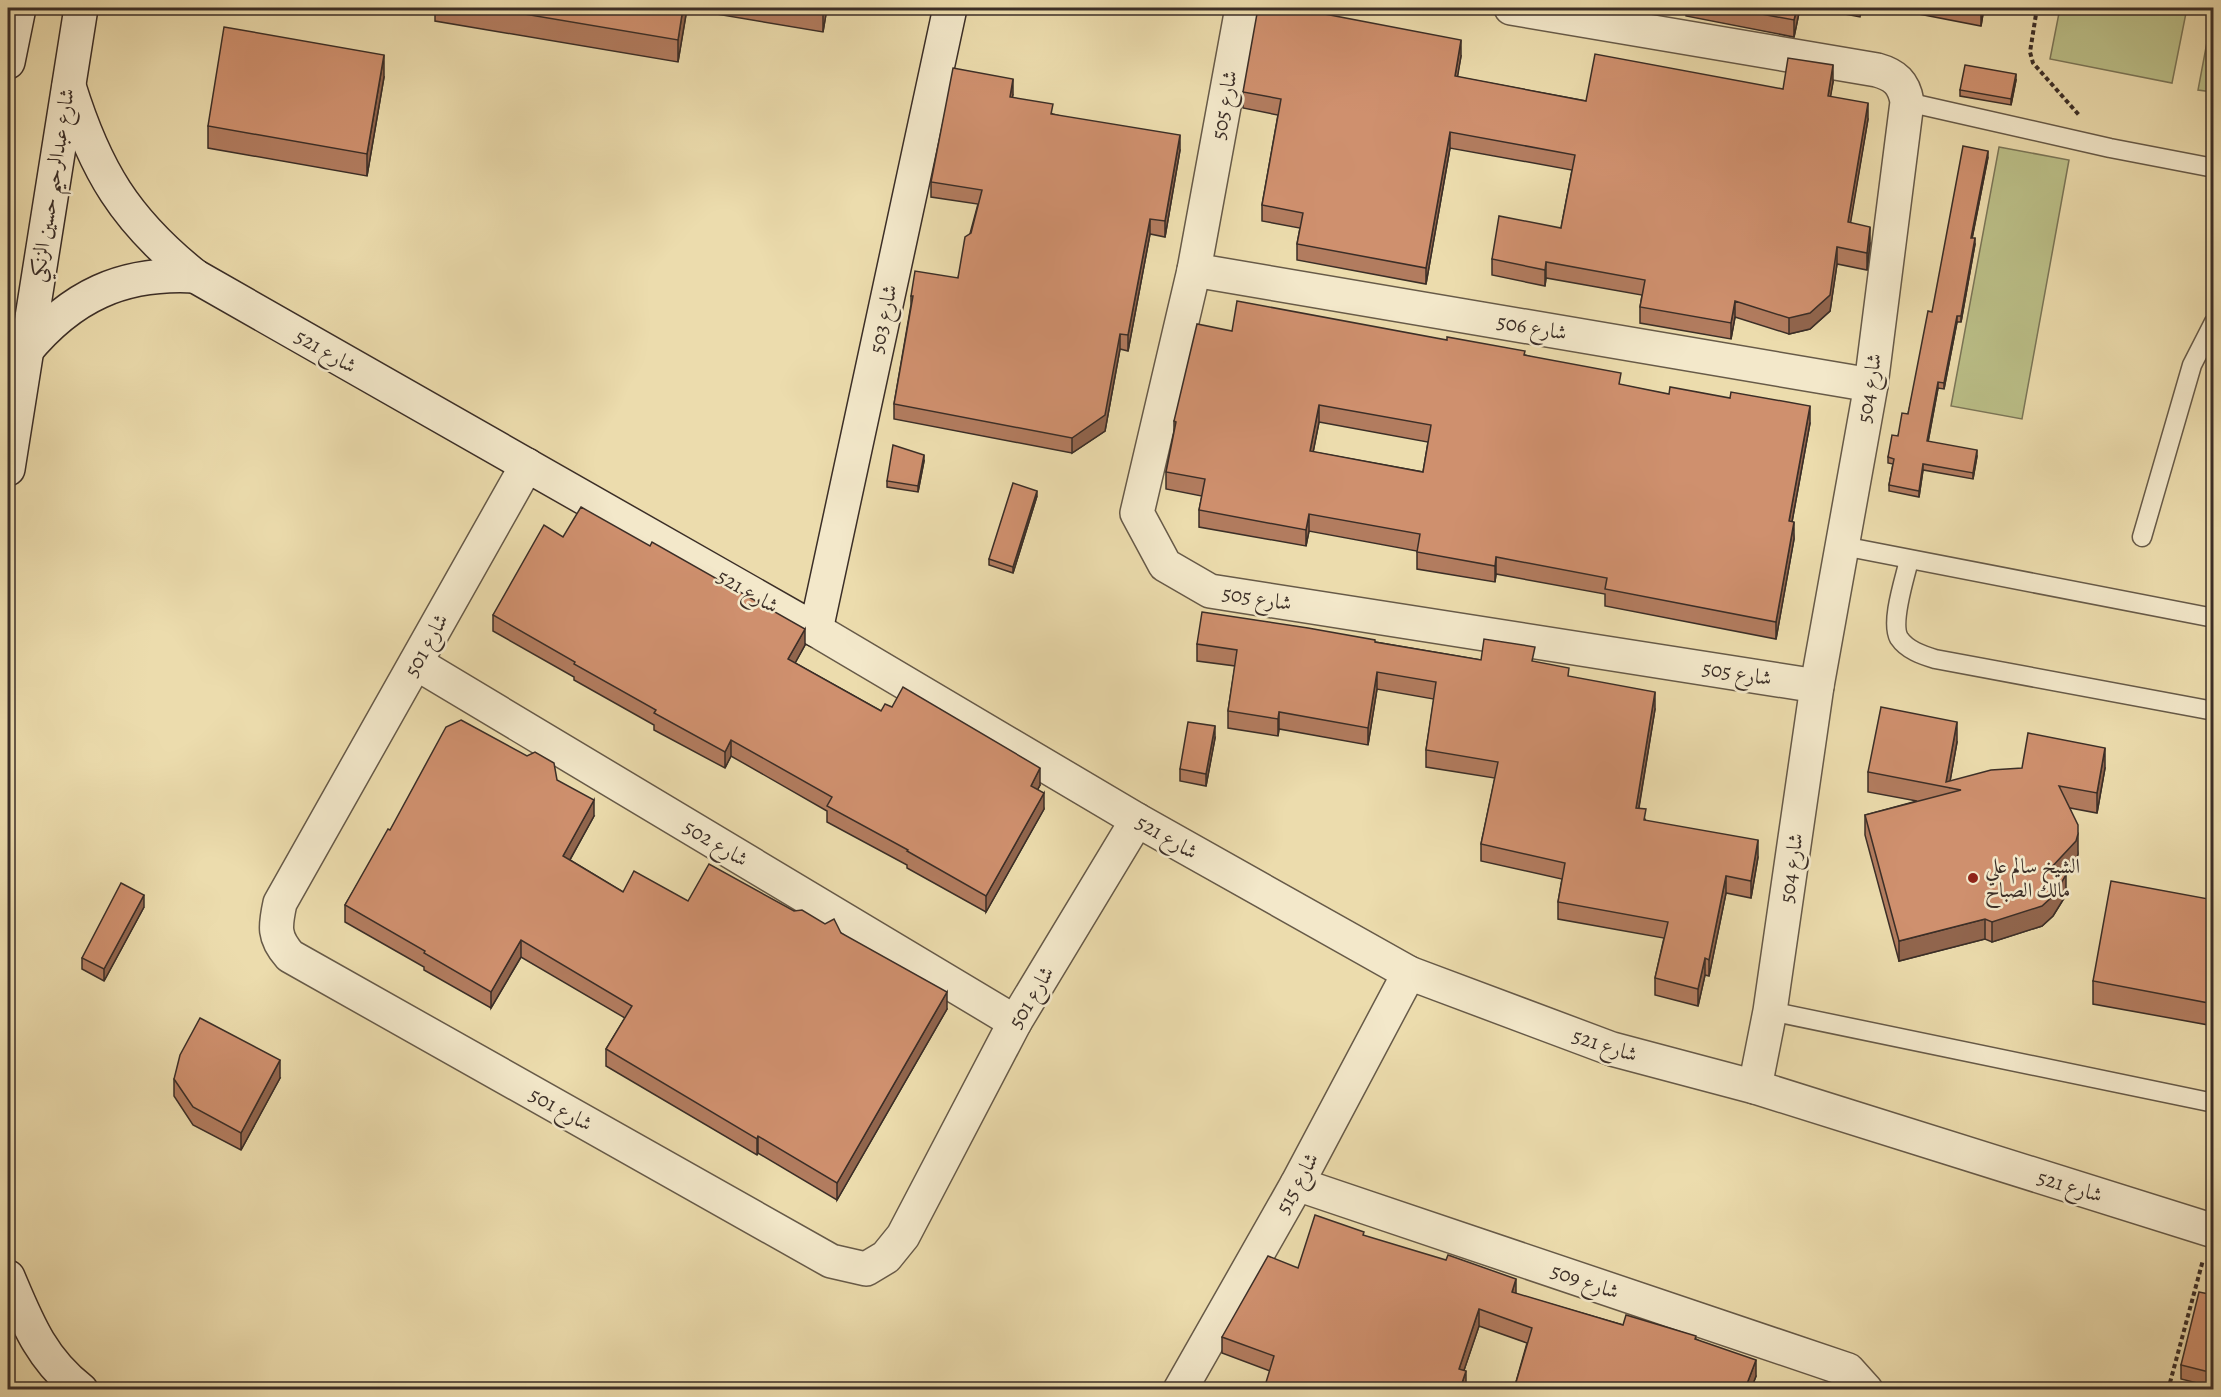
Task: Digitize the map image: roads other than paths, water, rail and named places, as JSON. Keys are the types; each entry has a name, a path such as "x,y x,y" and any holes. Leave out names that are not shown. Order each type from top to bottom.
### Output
{"street":[{"path":"8,62 19,8"},
{"name":"شارع عبدالرحيم حسين الزنكي","path":"8,469 81,8"},
{"name":"شارع 503","path":"816,630 950,8"},
{"name":"شارع 505","path":"1242,8 1194,270 1137,513 1165,565 1210,591 1817,686"},
{"path":"1511,8 1573,13 1877,70 1898,80 1905,91 1907,102"},
{"name":"شارع 521","path":"69,86 92,151 118,197 144,231 167,254 195,276 816,630 1137,820 1409,974 1612,1049 1755,1087 2212,1231"},
{"name":"شارع 504","path":"1755,1087 1770,1011 1817,686 1870,385 1907,102"},
{"name":"شارع 506","path":"1194,270 1870,385"},
{"name":"شارع 521","path":"25,352 56,319 96,293 142,278 166,275 195,276"},
{"name":"شارع 501","path":"527,465 280,903 275,926 280,945 290,956 831,1261 866,1269 886,1257 903,1236 1015,1022 1137,820"},
{"name":"شارع 502","path":"416,663 1015,1022"},
{"name":"شارع 515","path":"1180,1389 1297,1184 1409,974"},
{"name":"شارع 509","path":"1297,1184 1848,1370 1866,1389"},
{"path":"8,1275 8,1307"},
{"path":"8,1275 31,1332 45,1354 58,1370 81,1389"}],"lane":[{"path":"1907,102 2110,148 2214,168"},
{"path":"2142,537 2192,365 2214,322"},
{"path":"1843,546 2214,618"},
{"path":"1909,560 1895,623 1900,638 1916,653 1935,659 2214,711"},
{"path":"1770,1011 2214,1103"}],"place":[{"name":"الشيخ سالم علي مالك الصباح","path":"1973,878"}]}
